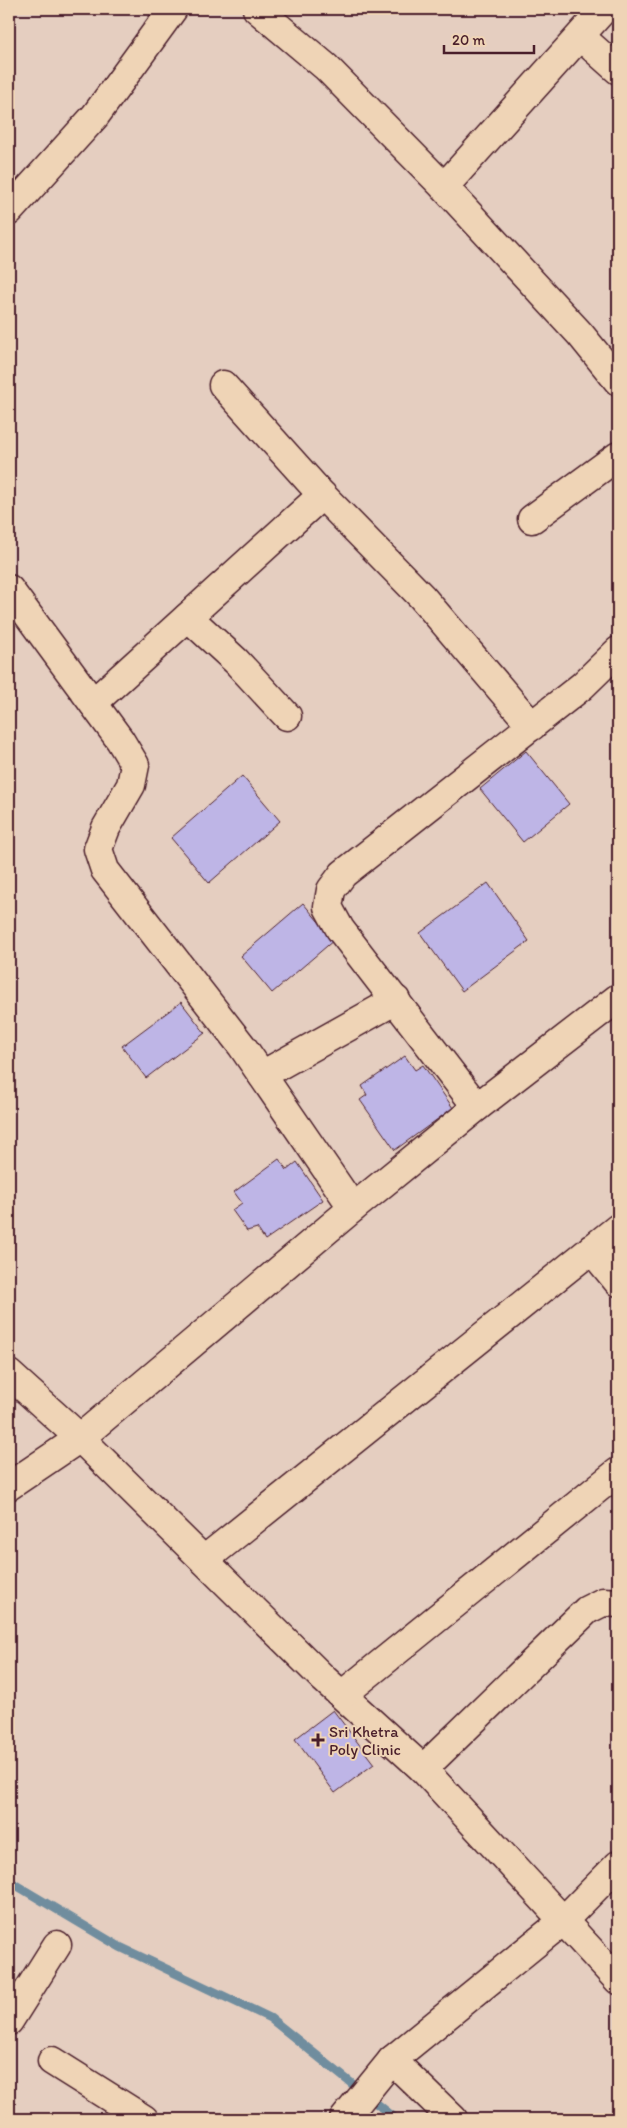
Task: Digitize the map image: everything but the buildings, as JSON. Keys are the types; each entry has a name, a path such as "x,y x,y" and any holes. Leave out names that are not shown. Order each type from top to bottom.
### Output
{"street":[{"path":"9,210 94,116 174,9"},
{"path":"257,9 326,67 444,187 580,334 618,381"},
{"path":"444,187 604,9"},
{"path":"580,37 618,70"},
{"path":"223,385 322,495 422,596 532,726"},
{"path":"532,519 618,456"},
{"path":"93,703 322,495"},
{"path":"9,589 93,703 135,765 131,785 106,828 98,849 105,870 262,1075 353,1208"},
{"path":"188,617 236,660 287,716"},
{"path":"478,1107 340,929 328,907 331,890 343,874 582,686 618,651"},
{"path":"9,1486 80,1438 353,1208 478,1107 618,998"},
{"path":"262,1075 396,1000"},
{"path":"204,1560 618,1228"},
{"path":"592,1249 618,1282"},
{"path":"9,1374 80,1438 342,1695 423,1769 618,1980"},
{"path":"342,1695 618,1472"},
{"path":"423,1769 587,1610 603,1602 618,1603"},
{"path":"345,2118 384,2069 563,1921 618,1865"},
{"path":"9,2021 57,1945"},
{"path":"52,2061 144,2119"},
{"path":"384,2069 453,2119"}],"waterway":[{"path":"9,1881 120,1947 270,2018 396,2119"}],"place":[{"name":"Sri Khetra Poly Clinic","path":"318,1740"}]}
